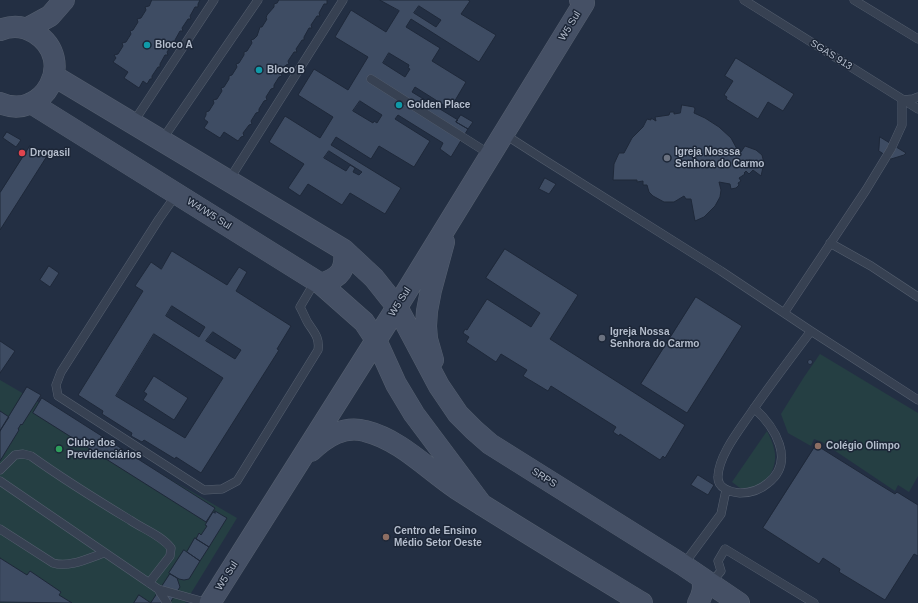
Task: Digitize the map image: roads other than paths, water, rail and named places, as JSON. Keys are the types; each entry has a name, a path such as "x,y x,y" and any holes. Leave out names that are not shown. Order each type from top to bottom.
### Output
{"main road":[{"path":"28,28 50,16 64,0"},
{"name":"W5 Sul","path":"209,603 299,463 445,230 583,1"},
{"path":"0,30 12,27 28,28 44,39 52,50 55,62 54,76 49,87 41,97 30,104 18,107 0,103"},
{"path":"54,76 344,250 374,278 397,307"},
{"name":"W4/W5 Sul","path":"30,104 319,282 364,322 376,340"},
{"path":"439,386 427,339 426,326 431,290 444,246 445,230"},
{"path":"319,282 335,277 344,268 344,250"},
{"name":"SRPS","path":"397,307 439,386 458,414 490,444 683,565 739,603"},
{"path":"376,340 396,384 414,414 482,505"},
{"path":"299,463 324,440 336,433 345,430 364,430 376,434 390,441 422,462 454,488 642,603"},
{"path":"698,603 702,598 706,581"}],"lane":[{"path":"133,123 214,0"},
{"path":"162,140 258,0"},
{"path":"229,181 343,0"},
{"name":"SGAS 913","path":"744,0 918,109"},
{"path":"854,0 918,39"},
{"path":"371,78 491,155"},
{"path":"784,313 866,190 891,149 902,124 902,100 918,97"},
{"path":"504,134 721,271 918,400"},
{"path":"176,194 61,372 56,385 58,396 204,490 222,489 238,481 318,350 318,337 306,321 300,307 319,282"},
{"path":"830,243 871,266 918,297"},
{"path":"754,408 767,422 781,448 782,454 779,468 768,483 760,489 744,493 735,493 726,490 721,486 718,476 729,444 754,408 811,331"},
{"path":"0,470 15,454 31,456 95,498 161,538 171,548 170,556 149,583"},
{"path":"0,482 158,589 209,603"},
{"path":"683,565 721,514 726,490"},
{"path":"0,529 58,565 104,553"},
{"path":"706,581 721,571 718,561 725,549 814,603"},
{"path":"158,589 167,603"}],"place":[{"name":"Bloco A","path":"147,45"},
{"name":"Bloco B","path":"259,70"},
{"name":"Golden Place","path":"399,105"},
{"name":"Drogasil","path":"22,153"},
{"name":"Igreja Nosssa Senhora do Carmo","path":"667,158"},
{"name":"Igreja Nossa Senhora do Carmo","path":"602,338"},
{"name":"Colégio Olimpo","path":"818,446"},
{"name":"Clube dos Previdenciários","path":"59,449"},
{"name":"Centro de Ensino Médio Setor Oeste","path":"386,537"}]}
